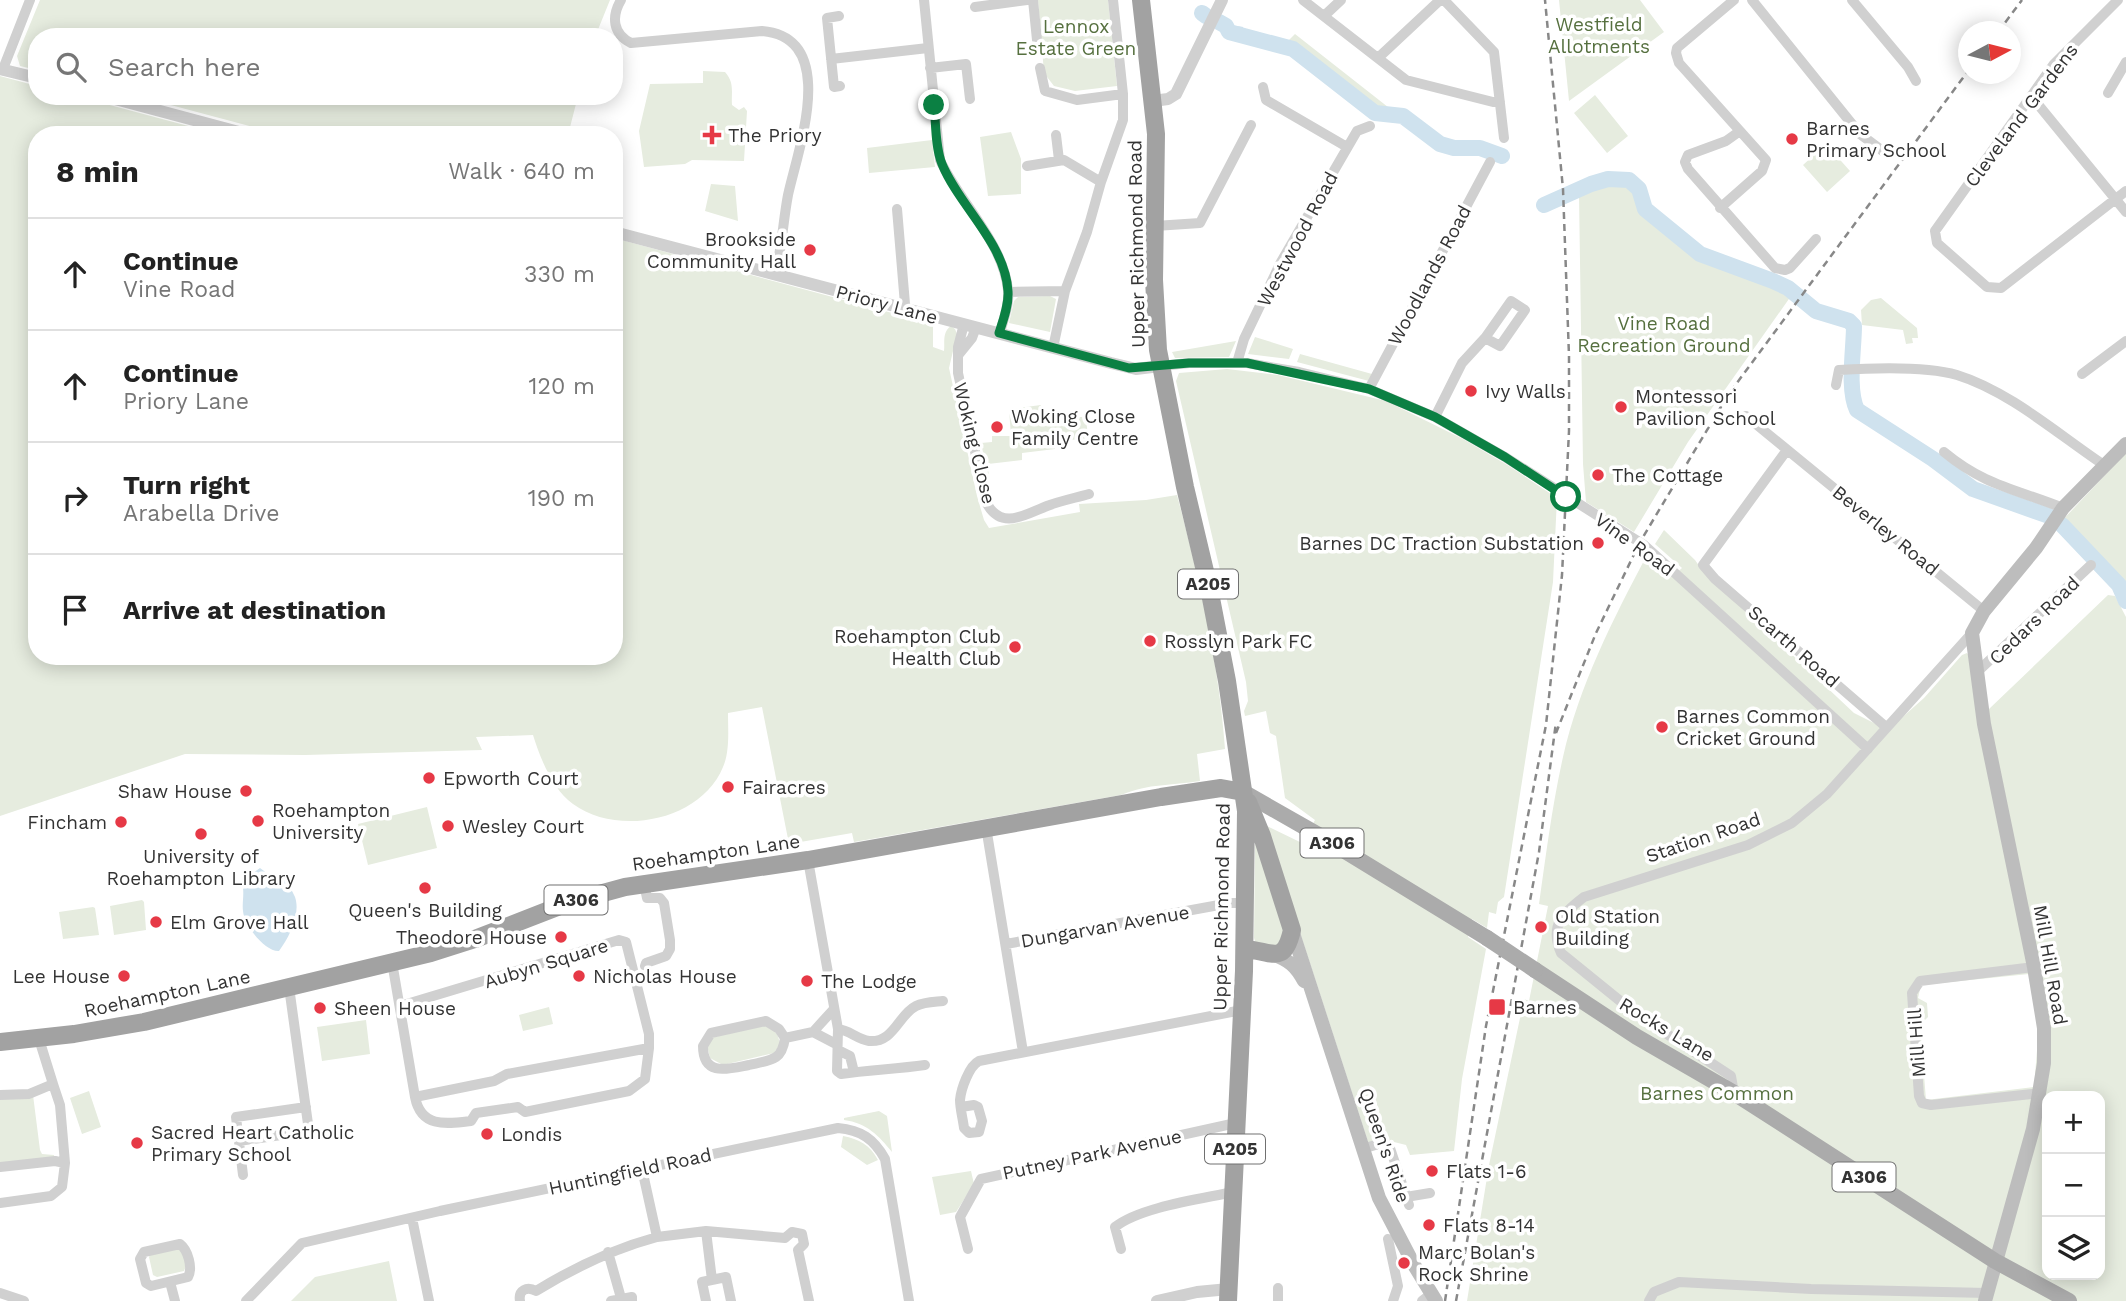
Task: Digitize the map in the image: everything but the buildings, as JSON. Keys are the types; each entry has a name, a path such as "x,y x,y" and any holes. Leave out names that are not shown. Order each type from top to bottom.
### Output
{"highway":[{"name":"A205","path":"1141,0 1153,101"},
{"name":"Upper Richmond Road","path":"1153,101 1157,158 1155,317 1160,366 1227,681 1246,811 1245,949 1228,1295"},
{"name":"Roehampton Lane","path":"0,1042 39,1039 144,1022 392,962 475,939 588,896 644,884 808,860 1214,789 1226,788 1243,792"},
{"name":"Queen's Ride","path":"1243,792 1254,813 1292,930"},
{"path":"1272,954 1287,948 1292,930"},
{"name":"Queen's Ride","path":"1245,949 1272,954"}],"main road":[{"name":"Station Road","path":"1972,633 1984,611 2036,548 2063,508 2126,444"},
{"name":"Mill Hill Road","path":"1972,633 1984,724 2044,1028 2044,1063 2033,1129 1986,1297"},
{"name":"Rocks Lane","path":"1243,792 1476,931 1637,1037 1734,1093 1995,1261 2069,1301"},
{"name":"Queen's Ride","path":"1292,930 1379,1198 1430,1299"},
{"name":"Queen's Ride","path":"1272,954 1294,964 1312,995"}],"street":[{"path":"28,76 1,69 30,0"},
{"path":"616,28 617,8 621,0"},
{"path":"924,0 940,160 951,184 990,240 1008,292 999,333"},
{"path":"975,7 1027,0"},
{"path":"1033,0 1037,40"},
{"path":"1053,348 1065,291 1123,120 1123,94 1113,0"},
{"path":"1153,101 1168,99 1176,94 1222,0"},
{"path":"1303,0 1398,75 1415,84 1500,102"},
{"path":"1324,16 1341,0"},
{"path":"1378,58 1442,0 1494,52 1504,138"},
{"path":"1720,208 1762,171 1766,163 1764,156 1679,63 1676,53 1677,48 1734,0"},
{"path":"1752,0 1860,134 1884,152"},
{"path":"1852,0 1908,67 1916,81"},
{"name":"Cleveland Gardens","path":"2116,200 2001,289 1987,287 1937,243 1934,237 1934,231 2054,64 2118,0"},
{"path":"839,16 827,18 834,87 840,86"},
{"path":"623,39 631,43 762,31 775,32 798,47 805,63 807,124 788,196 775,274"},
{"path":"831,59 928,48"},
{"path":"2108,93 2126,62"},
{"path":"930,68 967,64 970,99"},
{"path":"1040,68 1045,91 1077,100 1123,94"},
{"path":"1263,87 1266,100 1347,147"},
{"path":"2031,96 2126,212"},
{"path":"138,105 216,126"},
{"path":"1155,226 1200,223 1251,125"},
{"name":"Westwood Road","path":"1237,363 1244,340 1282,262 1357,131 1370,126"},
{"path":"1740,131 1726,141 1688,155 1688,169 1775,268 1790,268 1816,239"},
{"path":"1056,135 1059,160"},
{"path":"1027,166 1064,160 1101,182"},
{"name":"Woodlands Road","path":"1369,389 1490,162"},
{"path":"2116,200 2126,191"},
{"path":"897,209 904,309"},
{"name":"Priory Lane","path":"623,234 1129,368 1160,366"},
{"path":"1008,292 1065,291"},
{"name":"Woking Close","path":"970,326 972,338 959,354 959,383 986,502 994,514 1007,519 1019,517 1048,505 1089,494"},
{"path":"1435,417 1462,363 1485,338"},
{"path":"2082,374 2126,341"},
{"name":"Vine Road","path":"1160,366 1237,363 1290,371 1369,389 1435,417 1505,457 1644,545 1868,749"},
{"path":"1836,385 1846,367 1954,374 2008,400 2104,465"},
{"name":"Beverley Road","path":"1746,416 1984,611"},
{"name":"Scarth Road","path":"1787,450 1703,565 1715,579 1886,727"},
{"path":"1944,452 1972,473 2000,487 2063,508"},
{"name":"Cedars Road","path":"1976,673 2091,565"},
{"name":"Station Road","path":"1734,1093 1731,1076 1635,1013 1560,953 1556,940 1562,914 1584,897 1748,845 1792,823 1827,794 1972,633"},
{"path":"986,827 1023,1052"},
{"path":"808,860 838,1029 835,1058 838,1073 925,1065"},
{"path":"644,884 647,898 660,898 664,903 670,949 666,956 646,963 645,966"},
{"name":"Dungarvan Avenue","path":"1006,944 1230,903 1245,903"},
{"name":"Aubyn Square","path":"400,1006 619,940 626,942 649,1034 645,1079 629,1091 525,1112 519,1107 476,1114 471,1121 440,1124 426,1117 417,1108 415,1097"},
{"path":"392,962 415,1097 494,1082 508,1074 649,1048"},
{"name":"Mill Hill","path":"2034,967 1920,981 1912,993 1919,1096 1922,1103 1931,1105 2040,1093"},
{"path":"239,1141 309,1131 289,987"},
{"path":"838,1029 868,1041 878,1040 891,1033 912,1008 919,1004 943,1001"},
{"path":"785,1038 813,1032 833,1010"},
{"path":"961,1107 960,1099 975,1063 1242,1010"},
{"path":"758,1022 774,1024 785,1038 784,1047 773,1059 723,1070 708,1063 703,1053 705,1041 711,1033 758,1022"},
{"path":"813,1032 850,1056 853,1072"},
{"path":"0,1203 51,1196 62,1187 65,1163 60,1105 39,1039"},
{"path":"0,1095 29,1094 52,1084"},
{"path":"243,1175 236,1117 306,1107"},
{"name":"Putney Park Avenue","path":"968,1249 960,1217 981,1179 1236,1123"},
{"name":"Huntingfield Road","path":"246,1301 302,1243 823,1130 852,1129 877,1144 888,1168 909,1301"},
{"path":"1362,1149 1382,1143 1389,1145 1408,1201 1430,1193"},
{"path":"0,1167 55,1161 65,1163"},
{"path":"642,1169 657,1237"},
{"path":"1121,1249 1115,1227 1125,1219 1233,1192"},
{"path":"412,1217 429,1301"},
{"path":"706,1231 712,1280"},
{"path":"520,1301 520,1294 524,1290 530,1288 537,1296 566,1272 608,1252 657,1237 706,1231 785,1238 789,1249 798,1250 809,1301"},
{"path":"1388,1239 1398,1286 1393,1301"},
{"path":"180,1244 185,1248 191,1272 188,1277 170,1282 151,1286 146,1283 140,1259 144,1252 180,1244"},
{"path":"608,1252 616,1299 632,1297 632,1301"},
{"path":"706,1301 702,1282 726,1277 731,1301"},
{"path":"170,1282 175,1301"},
{"path":"1649,1301 1654,1293 1679,1282 1986,1297"},
{"path":"1278,1288 1278,1301"},
{"path":"1157,1301 1197,1292 1228,1295"},
{"path":"0,1293 24,1301"}],"green space":[{"path":"40,0 610,0 599,28 28,28"},
{"name":"Lennox Estate Green","path":"1038,0 1108,0 1117,86 1075,91 1054,86 1044,73"},
{"name":"Westfield Allotments","path":"1559,0 1640,0 1664,32 1569,101"},
{"path":"28,29 28,68 20,66 17,56"},
{"path":"1295,34 1393,111 1375,111 1287,42"},
{"path":"703,71 725,72 731,84 732,105 739,110 744,107 747,111 744,161 692,160 685,164 644,167 639,131 650,84 703,83"},
{"path":"0,76 28,84 28,105 110,105 188,126 28,126 28,665 623,665 623,240 933,324 933,347 944,351 946,331 951,326 955,329 957,334 949,368 977,496 989,528 1080,512 1079,504 1146,500 1177,495 1207,621 1225,749 1197,754 1200,781 1151,787 1121,795 854,842 852,833 789,844 762,707 728,713 727,754 712,785 697,800 678,811 657,818 612,820 591,814 573,804 553,782 533,735 476,737 482,750 305,755 185,754 0,816"},
{"path":"1595,95 1628,136 1607,153 1574,113"},
{"path":"171,105 576,105 570,126 249,126"},
{"path":"1011,132 1021,159 1021,194 988,196 980,137"},
{"path":"932,140 935,167 869,173 867,148"},
{"path":"1826,144 1850,171 1827,192 1803,165"},
{"path":"711,184 735,186 738,221 705,211"},
{"name":"Vine Road Recreation Ground","path":"1620,184 1631,189 1646,217 1698,258 1770,284 1791,296 1688,442 1634,532 1586,502 1583,464 1579,194 1598,186"},
{"path":"1050,296 1056,299 1050,332 1009,323 1014,301 1018,297"},
{"path":"1881,298 1917,328 1918,338 1912,338 1913,343 1906,344 1903,330 1862,325 1861,310 1871,300"},
{"path":"1255,337 1293,349 1289,359 1248,354"},
{"path":"1236,341 1229,357 1175,358 1172,352"},
{"path":"1300,354 1372,374 1369,381 1297,362"},
{"path":"1227,369 1278,375 1386,401 1463,439 1557,498 1553,582 1504,897 1498,902 1496,914 1489,912 1487,928 1472,919 1468,937 1486,949 1462,1079 1454,1151 1410,1155 1406,1145 1390,1141 1368,1142 1266,828 1267,826 1302,843 1315,820 1285,798 1276,736 1270,733 1266,711 1245,716 1248,701 1246,682 1176,381 1179,373"},
{"path":"1041,405 1043,419 1063,415 1086,417 1088,438 1055,442 1055,449 1022,453 1022,460 988,464 989,480 981,443 992,442 992,436 1011,436 1009,409"},
{"path":"2126,453 2126,589 2123,581 2112,587 2057,526"},
{"name":"Barnes Common","path":"1664,530 1702,570 1854,713 1888,730 1924,698 1962,655 1967,653 1970,657 1978,713 1989,709 2108,595 2115,596 2126,617 2126,1301 1467,1301 1489,1165 1524,999 1529,1001 1548,906 1539,904 1552,812 1570,731 1578,704 1610,628 1647,555 1673,576 1682,568 1655,544","holes":["2029,974 2039,1026 2034,1087 1926,1100 1920,1025 1928,1017 1927,1003 1918,998 1921,985"]},
{"path":"427,807 437,848 368,865 358,824"},
{"path":"1255,841 1286,929 1278,947 1256,944 1254,938"},
{"path":"142,900 146,930 114,935 110,906"},
{"path":"93,907 99,935 63,939 59,912"},
{"path":"549,1007 553,1024 523,1031 519,1015"},
{"path":"366,1020 370,1054 322,1061 317,1027"},
{"path":"762,1025 777,1034 780,1044 774,1053 723,1065 710,1058 707,1045 711,1038"},
{"path":"89,1091 101,1127 82,1134 70,1098"},
{"path":"0,1095 33,1095 40,1150 42,1154 54,1155 55,1161 0,1167"},
{"path":"879,1111 887,1116 892,1152 872,1131 844,1120"},
{"path":"843,1136 864,1144 878,1160 867,1165 841,1147"},
{"path":"971,1171 974,1184 956,1212 940,1215 932,1177"},
{"path":"179,1247 185,1258 184,1271 157,1277 153,1275 149,1257 151,1253"},
{"path":"389,1261 397,1301 291,1301 315,1277"}],"water":[{"path":"260,868 268,874 283,877 295,897 295,918 279,951 262,942 244,917 243,888 252,881 253,873"}],"waterway":[{"path":"1202,13 1206,16"},
{"path":"1219,22 1226,26 1229,32 1293,49 1375,113 1403,116 1440,144 1454,148 1480,148 1502,156"},
{"path":"1226,26 1242,28"},
{"path":"1629,180 1635,178"},
{"path":"1544,205 1591,184 1608,179 1629,180 1639,189 1645,209 1700,254 1788,288 1816,311 1849,321 1854,326 1852,391 1857,410 1933,459 1973,489 2049,516"},
{"path":"2062,525 2119,585 2126,601"}],"railway":[{"path":"1445,1301 1486,1026 1546,725 1562,575 1569,431 1569,356 1563,189 1545,0"},
{"path":"2006,21 2022,0"},
{"path":"1556,733 1596,633 1640,542 1728,395 1958,84"},
{"path":"1456,1301 1539,852 1556,722"}],"place":[{"name":"The Priory","path":"712,135"},
{"name":"Barnes Primary School","path":"1792,139"},
{"name":"Brookside Community Hall","path":"810,250"},
{"name":"Ivy Walls","path":"1471,391"},
{"name":"Montessori Pavilion School","path":"1621,407"},
{"name":"Woking Close Family Centre","path":"997,427"},
{"name":"The Cottage","path":"1598,475"},
{"name":"Barnes DC Traction Substation","path":"1598,543"},
{"name":"Rosslyn Park FC","path":"1150,641"},
{"name":"Roehampton Club Health Club","path":"1015,647"},
{"name":"Barnes Common Cricket Ground","path":"1662,727"},
{"name":"Epworth Court","path":"429,778"},
{"name":"Fairacres","path":"728,787"},
{"name":"Shaw House","path":"246,791"},
{"name":"Roehampton University","path":"258,821"},
{"name":"Fincham","path":"121,822"},
{"name":"Wesley Court","path":"448,826"},
{"name":"University of Roehampton Library","path":"201,834"},
{"name":"Queen's Building","path":"425,888"},
{"name":"Elm Grove Hall","path":"156,922"},
{"name":"Old Station Building","path":"1541,927"},
{"name":"Theodore House","path":"561,937"},
{"name":"Lee House","path":"124,976"},
{"name":"Nicholas House","path":"579,976"},
{"name":"The Lodge","path":"807,981"},
{"name":"Barnes","path":"1497,1007"},
{"name":"Sheen House","path":"320,1008"},
{"name":"Londis","path":"487,1134"},
{"name":"Sacred Heart Catholic Primary School","path":"137,1143"},
{"name":"Flats 1-6","path":"1432,1171"},
{"name":"Flats 8-14","path":"1429,1225"},
{"name":"Marc Bolan's Rock Shrine","path":"1404,1263"}],"route":[{"path":"934,105 940,160 951,184 990,240 1004,274 1008,292 999,333 1129,368 1189,363 1247,363 1369,389 1435,417 1505,457 1566,497"}]}
